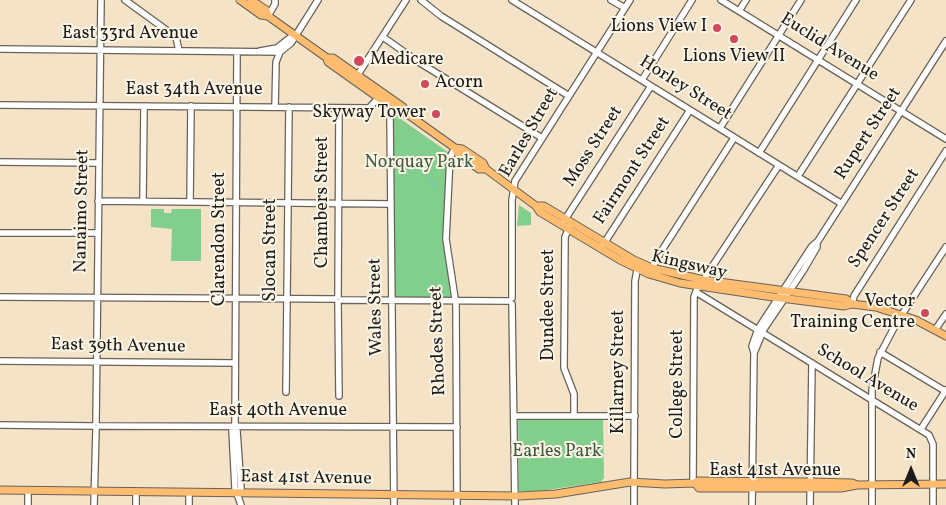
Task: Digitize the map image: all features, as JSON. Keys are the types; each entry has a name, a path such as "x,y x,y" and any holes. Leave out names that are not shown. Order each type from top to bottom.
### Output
{"main road":[{"name":"Kingsway","path":"240,0 261,15 268,16 295,34 327,58 328,62 380,96 403,107 406,113"},
{"name":"Kingsway","path":"251,0 266,10 268,16"},
{"name":"Kingsway","path":"327,58 333,58 395,109 406,113 455,148 458,154 479,169 486,169 536,206 544,206 567,224 638,266 697,289 846,299 852,304 902,314 946,336"},
{"name":"Kingsway","path":"650,271 784,295"},
{"name":"East 41st Avenue","path":"0,490 394,496 542,496 615,483 660,482 665,484 694,484 699,488 752,484 852,487 857,485 946,484"}],"street":[{"name":"Nanaimo Street","path":"94,505 101,0"},
{"path":"125,0 176,37 179,51"},
{"path":"268,16 275,4 275,0"},
{"path":"275,107 275,66 279,50 295,34 318,0"},
{"path":"357,76 406,0"},
{"path":"421,0 442,16 569,96"},
{"name":"Horley Street","path":"512,0 842,204"},
{"path":"611,0 625,8"},
{"name":"Earles Street","path":"515,505 515,416 511,301 515,181 630,0"},
{"path":"642,80 692,0"},
{"name":"Euclid Avenue","path":"721,0 946,139"},
{"path":"739,11 746,0"},
{"path":"720,128 801,0"},
{"path":"759,153 856,0"},
{"path":"798,176 911,0"},
{"path":"383,37 542,138"},
{"name":"Rupert Street","path":"752,505 754,353 752,346 812,246 817,243 946,41"},
{"name":"East 33rd Avenue","path":"0,49 237,52 279,50"},
{"name":"Clarendon Street","path":"237,52 235,427 237,431 241,488 238,493 241,505"},
{"name":"Moss Street","path":"567,224 651,86"},
{"name":"East 34th Avenue","path":"0,105 369,108 380,96"},
{"path":"143,201 144,106"},
{"path":"190,106 190,202"},
{"name":"Slocan Street","path":"286,392 289,107"},
{"name":"Chambers Street","path":"339,108 339,396"},
{"name":"Wales Street","path":"394,505 390,117 395,109"},
{"name":"Fairmont Street","path":"602,246 690,110"},
{"path":"650,271 734,138"},
{"name":"Rhodes Street","path":"455,148 450,157 446,239 456,301 457,505"},
{"name":"Spencer Street","path":"852,304 854,296 946,151"},
{"path":"0,162 99,163"},
{"path":"697,289 779,165"},
{"path":"98,201 391,204"},
{"name":"Dundee Street","path":"567,224 564,237 564,368 574,394 574,416"},
{"path":"0,233 97,233"},
{"path":"872,505 872,398 874,377 880,352 902,314 946,247"},
{"name":"Killarney Street","path":"634,505 635,282 638,266"},
{"name":"School Avenue","path":"697,289 760,331 921,429"},
{"name":"College Street","path":"694,484 697,289"},
{"path":"0,296 511,301"},
{"path":"935,330 946,314"},
{"path":"880,352 946,390 921,429 929,435 933,444 932,505"},
{"name":"East 39th Avenue","path":"0,361 235,363"},
{"path":"810,505 812,363"},
{"path":"515,416 634,416"},
{"name":"East 40th Avenue","path":"0,425 457,427"},
{"path":"28,491 28,505"},
{"path":"136,492 136,505"},
{"path":"189,493 189,505"}],"green space":[{"name":"Norquay Park","path":"395,115 448,152 443,236 452,294 450,298 394,297 393,117"},
{"path":"519,205 531,213 531,225 517,226"},
{"path":"151,209 164,209 164,213 171,213 172,209 201,209 201,261 171,261 172,229 151,227"},
{"name":"Earles Park","path":"603,417 604,478 601,482 540,491 519,491 518,419"}],"waterway":[{"path":"429,179 436,187"}],"place":[{"name":"Lions View I","path":"717,28"},
{"name":"Lions View II","path":"734,39"},
{"name":"Medicare","path":"359,61"},
{"name":"Acorn","path":"425,84"},
{"name":"Skyway Tower","path":"436,114"},
{"name":"Vector Training Centre","path":"925,313"}]}
